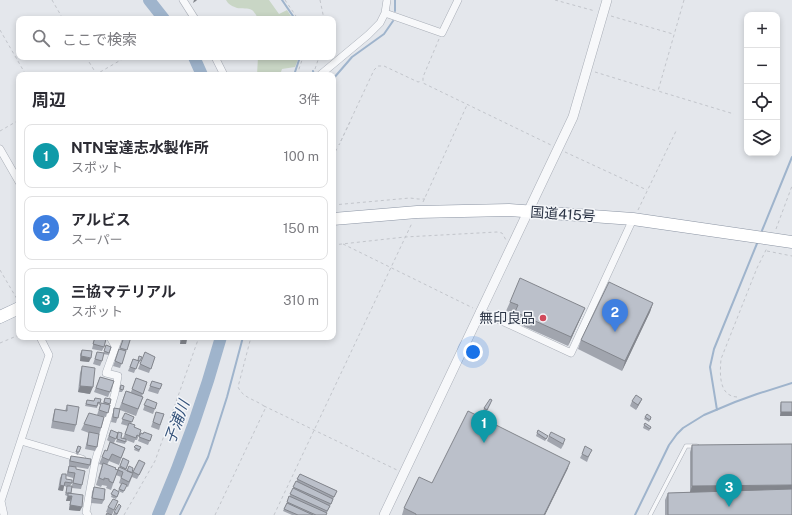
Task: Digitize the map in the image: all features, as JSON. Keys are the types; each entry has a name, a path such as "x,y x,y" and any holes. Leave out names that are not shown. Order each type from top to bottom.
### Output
{"highway":[{"name":"国道415号","path":"336,219 417,212 509,210 633,219 792,242"},
{"path":"0,317 16,306"}],"street":[{"path":"183,0 193,16"},
{"path":"336,59 368,35 380,22 386,13 387,0"},
{"path":"386,13 442,33 458,0"},
{"path":"384,515 573,117 588,70 607,0"},
{"path":"216,60 222,72"},
{"path":"320,72 335,60"},
{"path":"0,149 16,177"},
{"path":"480,311 571,352 633,219"},
{"path":"4,515 1,501 49,355 42,340"},
{"path":"112,340 115,346"},
{"path":"88,515 86,512 95,462 115,393 118,376 106,372 118,340"},
{"path":"20,441 95,462"}],"lane":[{"path":"650,515 686,446 701,446"}],"path":[{"path":"52,0 61,16"},
{"path":"285,0 296,16"},
{"path":"320,0 323,16"},
{"path":"555,0 674,35"},
{"path":"658,91 684,0"},
{"path":"0,30 16,58"},
{"path":"422,81 422,77 442,33"},
{"path":"17,60 24,72"},
{"path":"88,60 94,72"},
{"path":"101,72 121,60"},
{"path":"298,72 302,60"},
{"path":"317,72 319,60"},
{"path":"336,151 374,70 378,66 384,66 418,82 422,81 422,83 467,105 648,190"},
{"path":"588,70 734,114"},
{"path":"336,205 425,198 467,105"},
{"path":"0,131 16,122"},
{"path":"339,145 350,122"},
{"path":"633,219 676,131"},
{"path":"769,238 776,230 792,186"},
{"path":"274,515 417,212"},
{"path":"336,245 405,237 497,232 502,233 506,240 513,243"},
{"path":"340,244 346,245 480,311"},
{"path":"737,397 727,393 723,388 720,369 724,349 757,268 766,251 792,256"},
{"path":"0,270 16,301"},
{"path":"0,343 16,336"},
{"path":"124,515 155,461 197,340"},
{"path":"250,340 238,387 242,395 404,473"},
{"path":"215,515 265,409 264,406"}],"green space":[{"path":"226,0 269,0 279,14 287,10 291,16 256,16 252,10 236,8 229,4"},
{"path":"258,60 298,60 295,67 282,69 281,72 257,72"}],"building":[{"path":"520,278 585,308 571,337 515,312 518,305 510,302"},
{"path":"609,282 653,303 625,361 581,340"},
{"path":"94,340 106,340 104,347 93,344"},
{"path":"123,340 130,340 127,350 120,348"},
{"path":"106,345 111,347 109,353 104,351"},
{"path":"119,349 126,351 122,364 115,361"},
{"path":"82,350 92,351 91,358 81,356"},
{"path":"97,352 104,353 102,361 95,359"},
{"path":"145,352 155,357 151,369 140,364"},
{"path":"139,356 142,357 140,361 138,360"},
{"path":"133,359 139,361 136,369 130,367"},
{"path":"82,366 95,368 93,387 80,386"},
{"path":"100,377 114,381 110,392 96,388"},
{"path":"136,378 147,382 143,394 132,389"},
{"path":"152,381 162,384 160,389 150,386"},
{"path":"121,385 124,386 123,390 120,389"},
{"path":"126,391 143,397 138,409 122,403"},
{"path":"636,395 642,399 638,405 632,401"},
{"path":"95,398 101,399 97,406 86,404 87,400 94,401"},
{"path":"105,398 111,399 110,404 104,402"},
{"path":"147,399 157,403 155,409 144,405"},
{"path":"490,399 492,400 487,410 484,408"},
{"path":"781,402 792,402 792,412 781,412"},
{"path":"101,403 110,405 108,413 99,410"},
{"path":"67,405 79,407 76,425 53,421 55,409 67,411"},
{"path":"114,408 120,409 118,418 113,417"},
{"path":"468,411 570,462 544,515 416,515 404,508 419,477 432,483"},
{"path":"156,412 164,414 160,425 153,422"},
{"path":"89,413 104,417 101,428 84,424"},
{"path":"125,413 134,417 132,422 122,419"},
{"path":"647,414 651,417 650,420 645,417"},
{"path":"129,423 135,425 134,427 141,430 139,436 137,435 136,438 125,434"},
{"path":"645,423 651,427 650,429 644,425"},
{"path":"111,430 118,433 116,439 109,436"},
{"path":"538,430 548,436 546,439 537,433"},
{"path":"89,432 99,434 97,447 87,445"},
{"path":"118,432 122,433 121,438 126,439 126,442 117,439"},
{"path":"144,432 152,435 150,441 139,437 141,433 143,434"},
{"path":"551,432 565,439 563,444 549,436"},
{"path":"110,442 125,448 121,458 112,454 109,460 102,457 105,450 107,451"},
{"path":"792,444 792,485 692,486 692,445"},
{"path":"136,445 141,447 139,450 134,447"},
{"path":"78,446 81,447 79,452 76,452"},
{"path":"585,446 592,450 588,457 582,454"},
{"path":"71,456 91,459 90,465 70,461"},
{"path":"123,458 129,461 126,469 120,466"},
{"path":"139,460 145,463 139,475 133,472"},
{"path":"103,463 118,470 113,483 109,481 109,479 104,478 104,480 99,478"},
{"path":"69,466 85,471 82,485 73,483 75,473 68,472"},
{"path":"129,466 133,468 132,473 127,471"},
{"path":"119,467 133,473 129,482 121,478 123,472 118,470"},
{"path":"62,474 66,474 66,479 72,480 72,483 65,482 64,486 60,485"},
{"path":"300,474 337,491 334,497 297,479"},
{"path":"296,481 333,499 331,504 293,487"},
{"path":"122,483 127,485 124,491 119,489"},
{"path":"67,486 72,486 71,493 66,493"},
{"path":"94,487 105,489 104,500 92,498"},
{"path":"293,488 330,506 327,511 290,494"},
{"path":"114,489 119,492 117,497 111,494"},
{"path":"792,489 792,515 668,515 668,493"},
{"path":"68,493 83,495 82,507 70,505 72,496 68,496"},
{"path":"289,496 327,513 326,515 316,515 287,502"},
{"path":"113,499 118,501 114,510 108,507"},
{"path":"287,503 313,515 298,515 284,509"},
{"path":"119,504 121,506 117,514 114,512"}],"waterway":[{"name":"子浦川","path":"149,0 162,16"},
{"path":"282,0 293,16"},
{"path":"395,0 395,11"},
{"path":"336,76 352,57 384,34 393,21"},
{"name":"子浦川","path":"195,60 201,72"},
{"path":"295,72 299,60"},
{"path":"761,233 792,157"},
{"path":"717,410 710,367 714,349 758,241"},
{"name":"子浦川","path":"158,515 176,471 208,382 220,340"},
{"path":"180,515 208,457 227,397 242,340"},
{"path":"635,515 669,445 683,428 704,415 735,402 792,383"}],"place":[{"name":"無印良品","path":"543,318"},
{"name":"アルビス","path":"615,332"},
{"name":"NTN宝達志水製作所","path":"484,443"},
{"name":"三協マテリアル","path":"729,507"}]}
